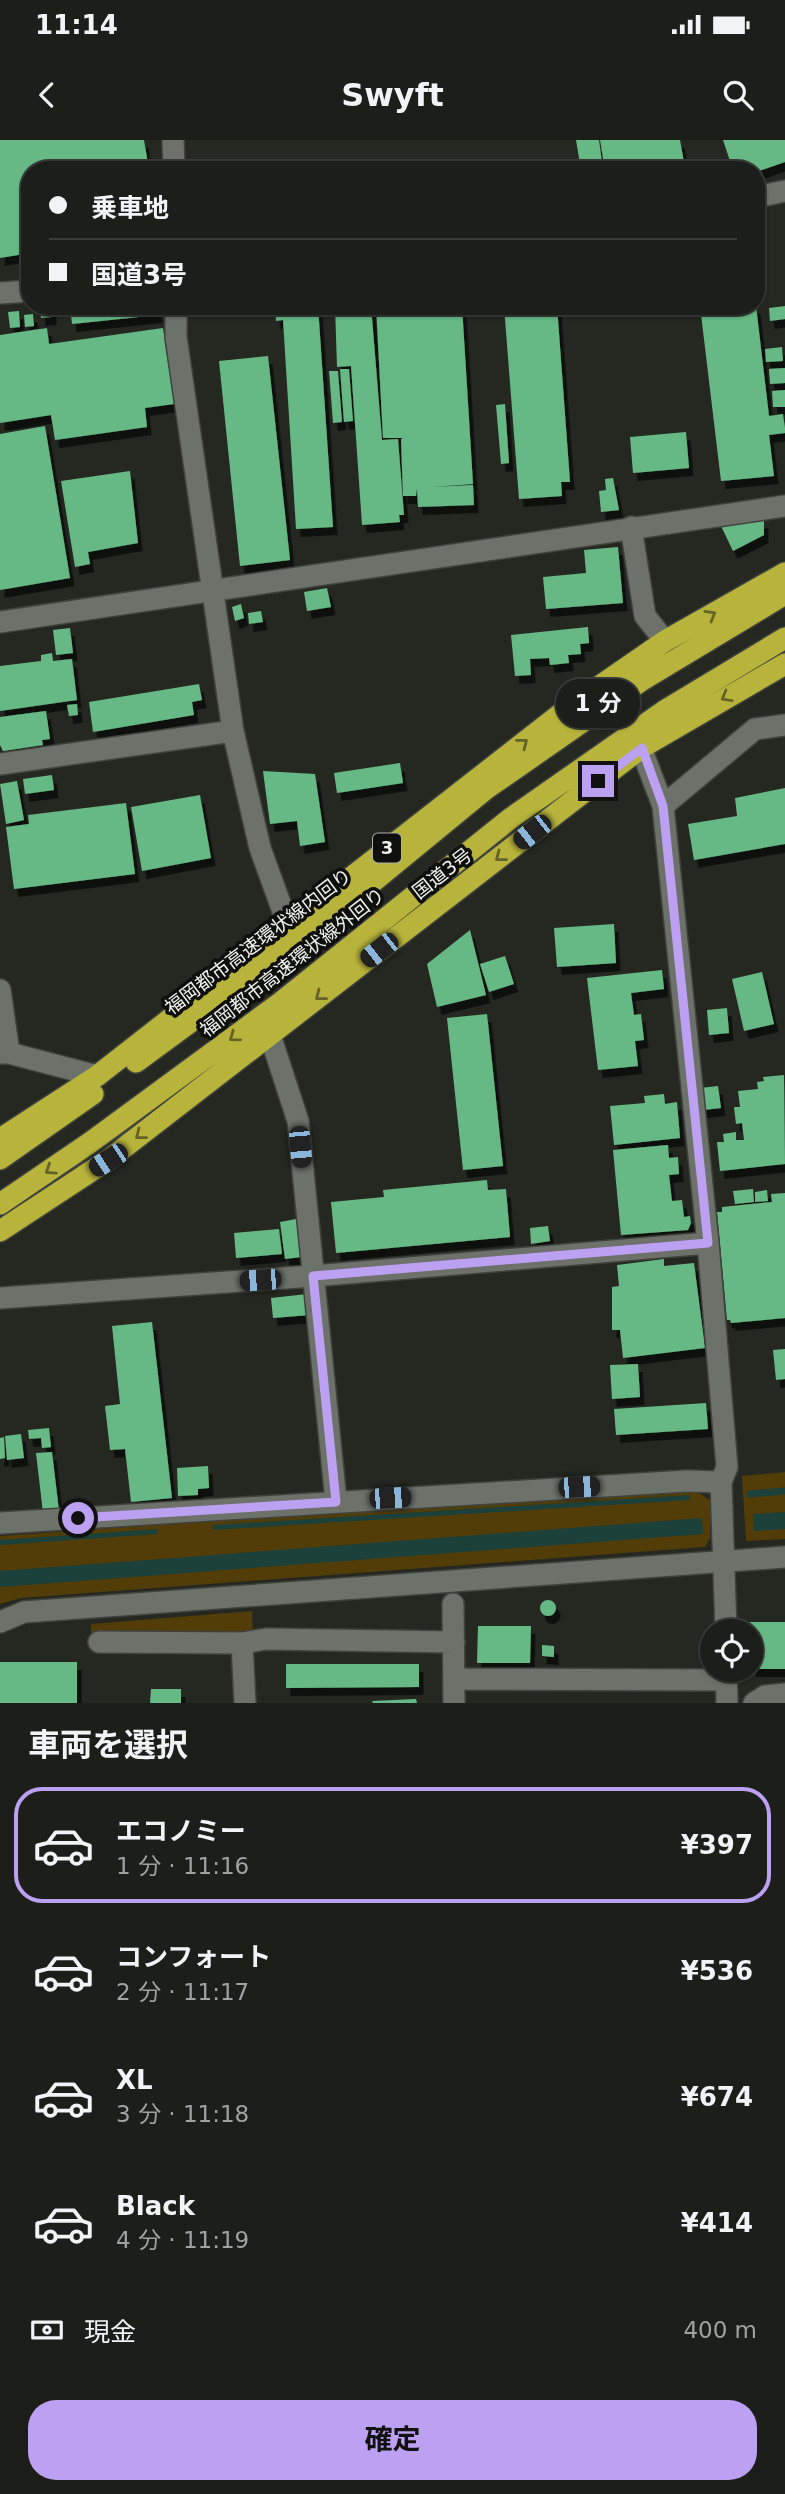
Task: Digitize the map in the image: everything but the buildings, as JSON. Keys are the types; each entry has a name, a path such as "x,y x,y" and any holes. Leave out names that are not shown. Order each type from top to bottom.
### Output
{"highway":[{"name":"3","path":"0,1139 97,1076 568,708 665,641 785,573"},
{"name":"福岡都市高速環状線内回り","path":"0,1158 76,1107 257,973 486,789 644,679 785,594"},
{"name":"福岡都市高速環状線外回り","path":"0,1204 91,1142 280,1003 511,818 664,711 785,638"},
{"name":"国道3号","path":"0,1231 108,1160 642,748 785,664"}],"street":[{"path":"173,140 174,161"},
{"path":"765,195 785,191"},
{"path":"0,293 21,292"},
{"path":"176,315 176,337 233,731 260,848 288,925"},
{"path":"0,622 785,506"},
{"path":"631,527 645,616 665,641"},
{"path":"663,806 755,729 785,725"},
{"path":"0,764 233,731"},
{"path":"642,748 663,806 708,1243 727,1467 721,1482 726,1619"},
{"path":"0,990 4,1053 97,1076"},
{"path":"270,1035 298,1121 336,1502"},
{"path":"0,1298 313,1276 708,1243"},
{"path":"0,1523 687,1481 721,1482"},
{"path":"0,1622 24,1612 724,1552 785,1557"},
{"path":"453,1604 454,1703"},
{"path":"99,1642 242,1643 266,1639 454,1642"},
{"path":"242,1643 245,1703"},
{"path":"455,1679 700,1675"},
{"path":"726,1682 727,1703"},
{"path":"754,1703 765,1696 785,1694"}],"shaded area":[{"path":"785,1472 785,1539 746,1541 742,1476"},
{"path":"690,1487 711,1501 710,1538 705,1547 21,1598 0,1604 0,1536"},
{"path":"252,1611 253,1636 91,1636 91,1624"}],"water":[{"path":"690,1495 690,1500 213,1530 213,1525"},
{"path":"785,1512 785,1529 754,1531 753,1514"},
{"path":"702,1518 703,1534 0,1587 0,1571"},
{"path":"157,1529 158,1534 0,1545 0,1540"}],"waterway":[{"path":"750,1494 785,1491"}],"route":[{"path":"78,1518 336,1502 313,1276 708,1243 663,806 642,748 598,781"}]}
